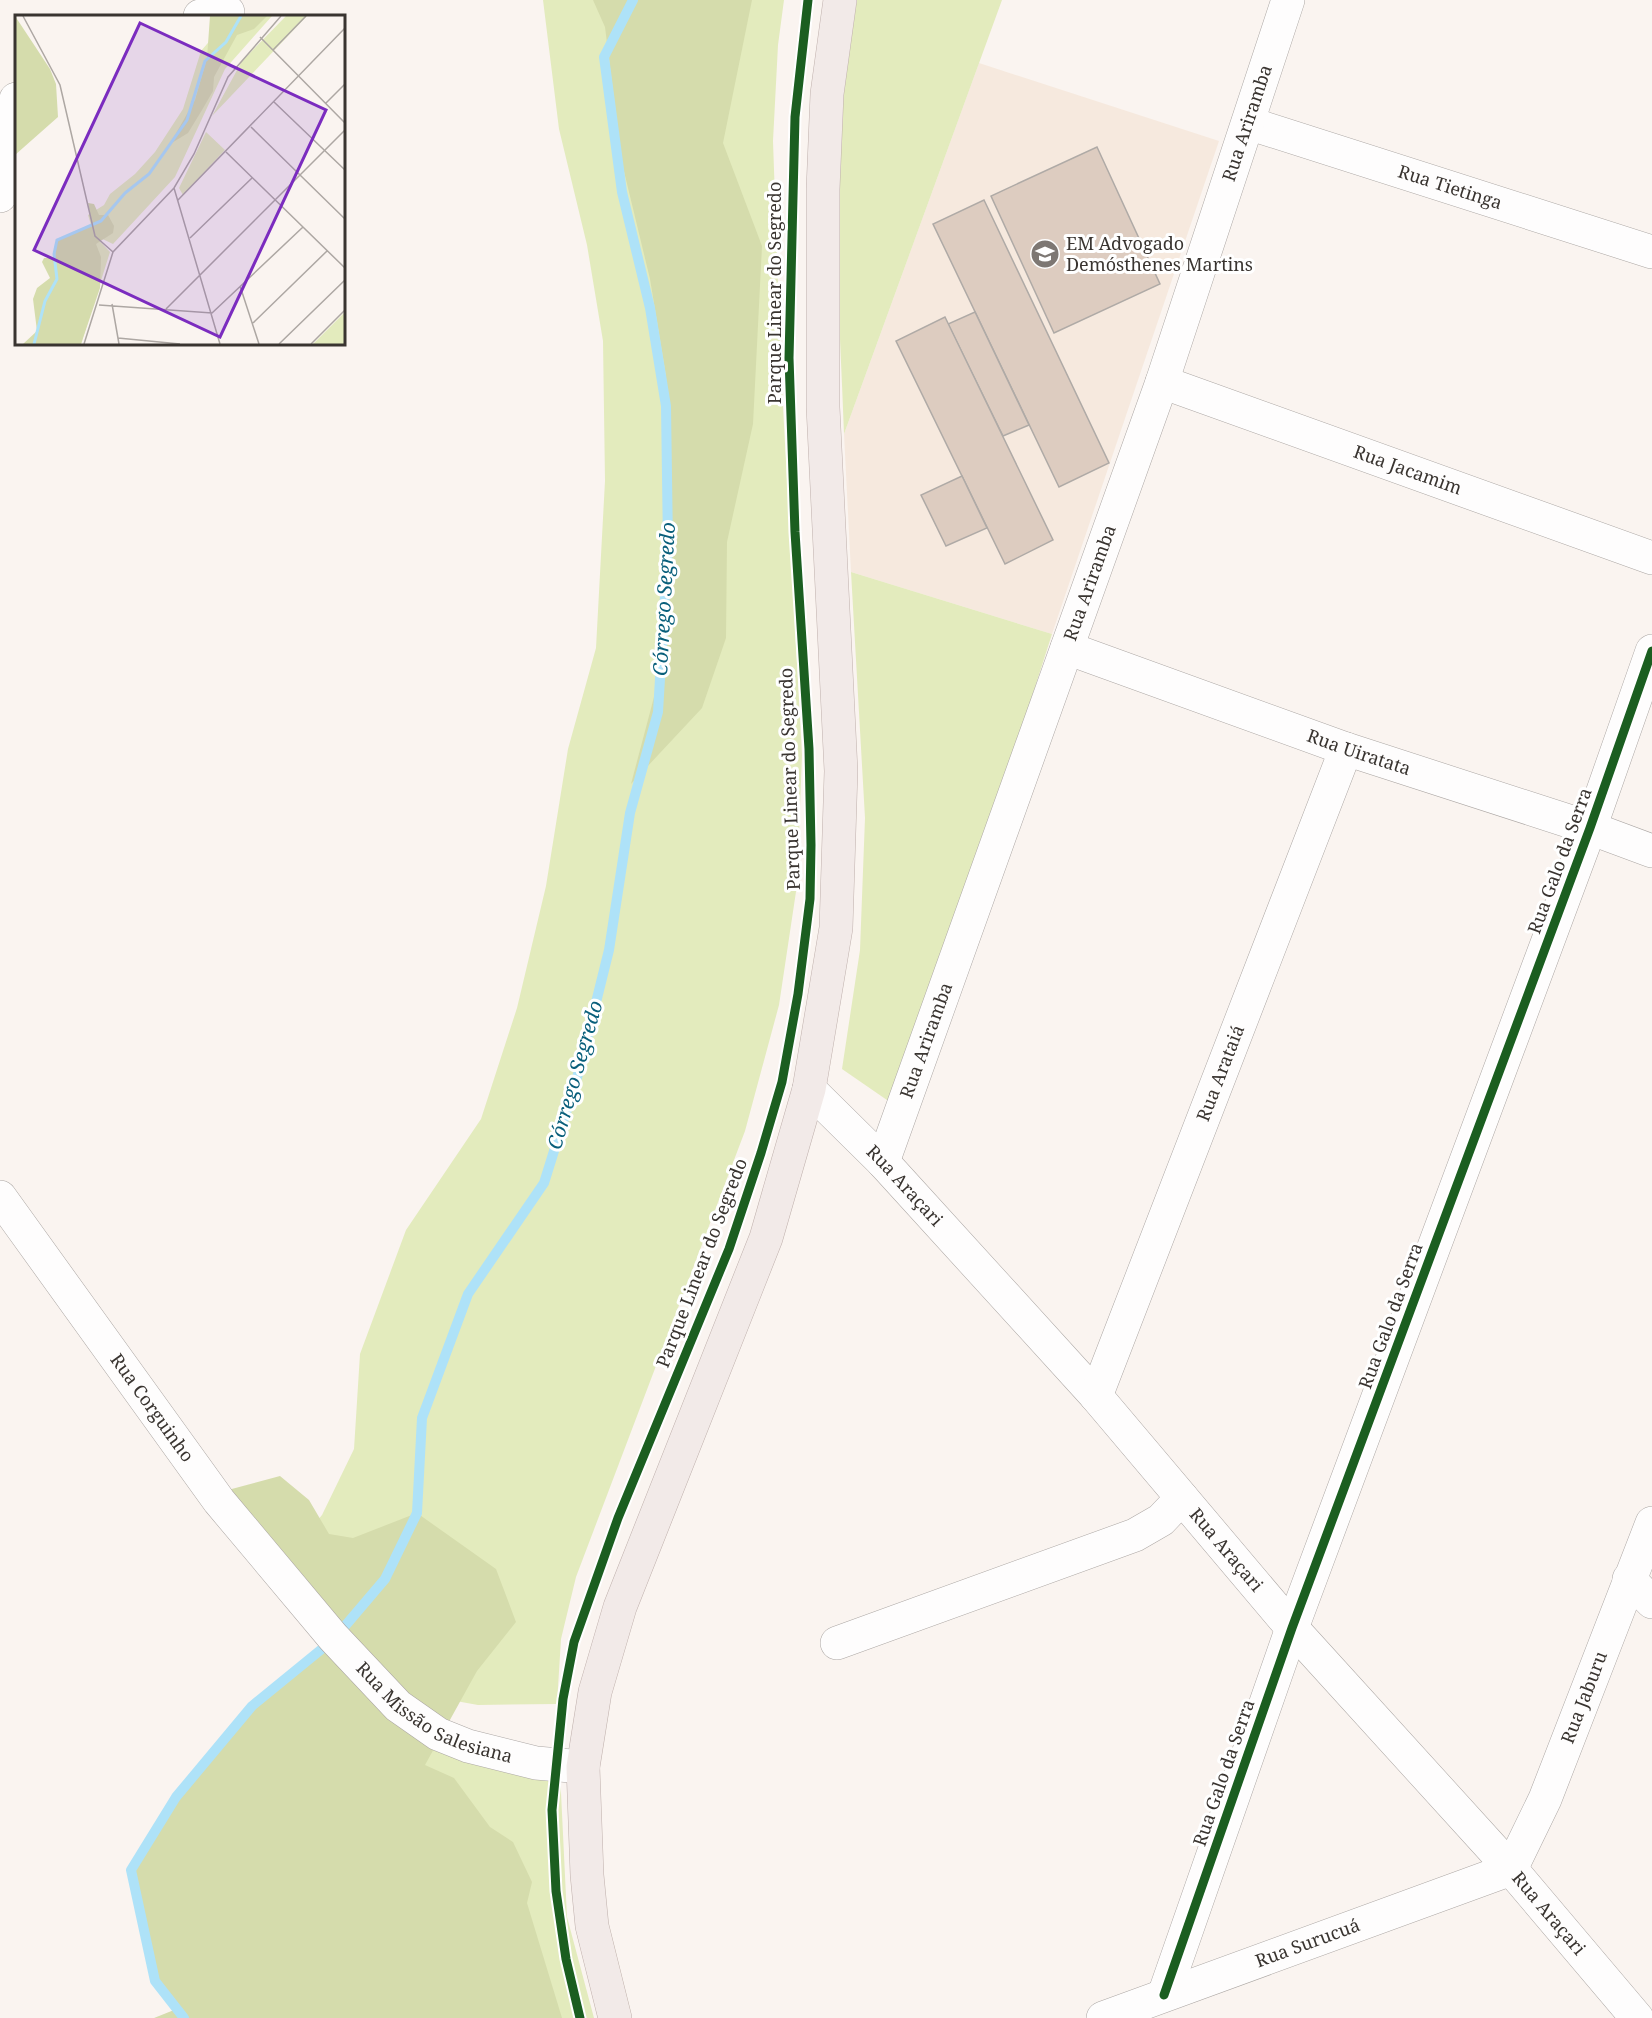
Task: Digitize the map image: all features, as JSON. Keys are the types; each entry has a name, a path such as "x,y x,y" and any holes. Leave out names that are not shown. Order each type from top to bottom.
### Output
{"main road":[{"path":"615,2018 592,1926 587,1875 583,1767 595,1692 620,1607 766,1238 809,1089 836,928 841,771 823,395 823,189 827,94 840,0"}],"street":[{"name":"Rua Ariramba","path":"883,1162 1162,382 1288,0"},
{"path":"0,196 15,105"},
{"name":"Rua Tietinga","path":"1248,123 1652,252"},
{"name":"Rua Jacamim","path":"1162,382 1652,558"},
{"name":"Rua Uiratata","path":"1067,648 1346,749 1652,850"},
{"name":"Rua Galo da Serra","path":"1164,1995 1292,1628 1590,828 1652,651"},
{"name":"Rua Arataiá","path":"1096,1396 1346,749"},
{"name":"Rua Araçari","path":"809,1089 883,1162 1096,1396 1292,1628 1511,1869 1637,2018"},
{"name":"Rua Corguinho","path":"0,1197 219,1501 313,1611"},
{"path":"837,1643 1135,1535 1161,1520 1182,1498"},
{"name":"Rua Jaburu","path":"1511,1869 1545,1799 1652,1523"},
{"path":"1629,1579 1652,1602"},
{"name":"Rua Missão Salesiana","path":"313,1611 358,1665 398,1706 438,1734 468,1746 536,1762 583,1767"},
{"name":"Rua Surucuá","path":"1103,2018 1511,1869"}],"shaded area":[{"name":"EM Advogado Demósthenes Martins","path":"979,63 1219,141 1052,634 851,572 844,434"}],"green space":[{"path":"543,0 784,0 778,45 773,141 781,370 802,755 797,885 779,1005 745,1131 576,1577 561,1639 557,1704 478,1705 406,1692 386,1702 560,1772 567,1917 594,2018 184,2018 155,1981 131,1870 176,1797 252,1706 330,1642 272,1575 322,1515 354,1449 360,1354 406,1230 481,1119 517,1008 546,886 568,749 596,648 605,481 603,341 587,245 559,129"},
{"path":"593,0 752,0 723,143 762,246 753,424 727,542 726,638 702,708 631,784 658,682 668,516 666,376 650,279 622,163 605,27"},
{"path":"857,0 1002,0 844,434 837,271 838,162 847,54"},
{"path":"851,572 1052,634 900,1109 842,1069 860,950 865,818"},
{"path":"280,1476 309,1500 329,1534 353,1538 417,1513 496,1569 516,1622 477,1671 425,1765 454,1778 490,1827 513,1842 532,1882 527,1903 562,2018 154,2018 179,2008 155,1981 131,1870 176,1797 252,1706 335,1633 228,1490"}],"building":[{"path":"1097,147 1160,284 1054,333 991,196"},
{"path":"984,200 1109,463 1059,487 933,224"},
{"path":"975,312 1029,425 1003,436 948,324"},
{"path":"945,317 1053,540 1005,564 896,341"},
{"path":"962,476 987,528 946,546 921,495"}],"waterway":[{"name":"Córrego Segredo","path":"184,2018 155,1981 131,1870 176,1797 252,1706 334,1639 385,1579 417,1513 422,1418 468,1294 544,1183 579,1071 609,950 630,813 658,712 668,545 666,406 650,308 622,192 604,57 633,0"}],"cycle path":[{"name":"Parque Linear do Segredo","path":"580,2018 566,1959 556,1891 552,1810 563,1699 574,1642 618,1518 729,1249 761,1153 782,1082 798,994 810,899 809,749 795,532 789,358 795,117 808,0"},
{"path":"1164,1995 1292,1628 1590,828 1652,651"}],"place":[{"name":"EM Advogado Demósthenes Martins","path":"1045,254"}]}
